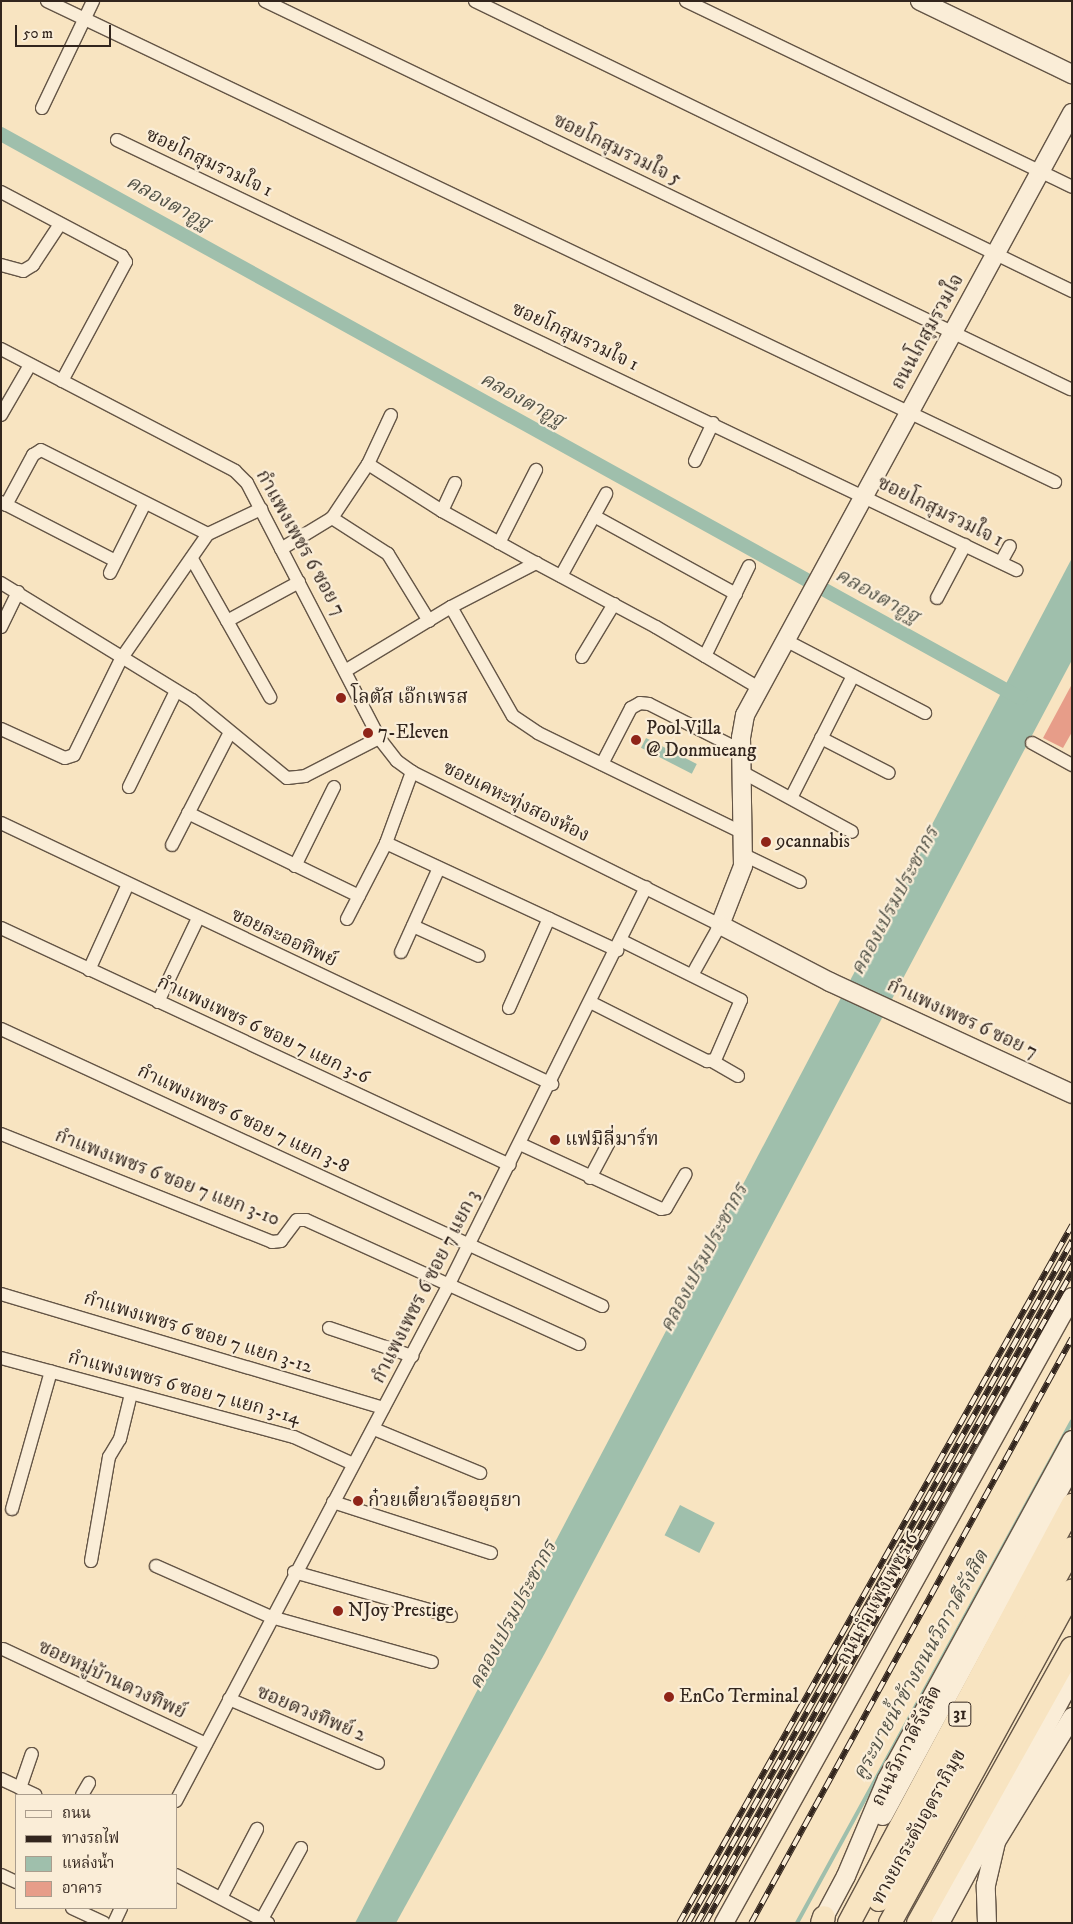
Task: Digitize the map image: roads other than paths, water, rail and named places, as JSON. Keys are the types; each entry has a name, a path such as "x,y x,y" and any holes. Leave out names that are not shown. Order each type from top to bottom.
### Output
{"highway":[{"name":"ถนนวิภาวดีรังสิต","path":"849,1923 1072,1505"},
{"name":"ทางยกระดับอุตราภิมุข","path":"866,1923 1072,1548"},
{"name":"ทางยกระดับอุตราภิมุข","path":"890,1923 1072,1590"},
{"name":"31","path":"898,1923 1072,1604"},
{"path":"918,1923 1072,1648"}],"main road":[{"path":"920,1 1072,74"},
{"name":"ถนนโกสุมรวมใจ","path":"720,924 741,873 744,855 742,751 745,714 1072,113"},
{"name":"กำแพงเพชร 6 ซอย 7","path":"720,924 838,985 1072,1094"},
{"name":"ถนนกำแพงเพชร 6","path":"724,1923 1072,1297"},
{"name":"ถนนวิภาวดีรังสิต","path":"822,1921 846,1876 888,1779 1072,1440"},
{"path":"846,1876 878,1825 1072,1467"},
{"path":"940,1923 1072,1679"},
{"path":"951,1923 996,1842 1072,1717"},
{"path":"987,1923 986,1884 996,1842"}],"street":[{"path":"47,1 910,411 1054,482"},
{"path":"42,108 94,1"},
{"name":"ซอยโกสุมรวมใจ 5","path":"265,1 1070,389"},
{"path":"475,1 996,252 1072,291"},
{"path":"686,1 1072,187"},
{"name":"ซอยโกสุมรวมใจ 1","path":"117,140 864,495 1016,570"},
{"path":"1,192 122,256 126,262 62,381"},
{"path":"1,265 24,272 33,265 60,224"},
{"name":"กำแพงเพชร 6 ซอย 7","path":"1,349 235,472 247,483 379,738"},
{"path":"1,414 30,365"},
{"path":"281,549 332,518 368,464 391,415"},
{"path":"695,461 713,423"},
{"path":"116,561 4,504 33,455 40,450 208,534"},
{"path":"368,464 442,511 614,604 759,688"},
{"path":"499,543 536,470"},
{"path":"442,511 456,483"},
{"path":"561,576 606,494"},
{"path":"110,573 145,503"},
{"path":"1,730 70,758 121,659 208,534 260,509"},
{"path":"594,516 736,594"},
{"path":"332,518 388,554 429,621"},
{"path":"937,598 965,545"},
{"path":"1001,562 1010,546"},
{"path":"192,559 270,697"},
{"path":"345,672 451,607 536,563"},
{"path":"705,656 749,566"},
{"path":"227,621 299,582"},
{"path":"1,583 121,659 176,691 276,770 295,779 379,738"},
{"path":"1,627 18,592"},
{"path":"582,657 614,604"},
{"path":"451,607 513,716 538,733 744,832"},
{"path":"785,640 925,713"},
{"path":"791,798 853,676"},
{"path":"129,787 176,691"},
{"path":"602,764 631,708 640,703 649,704 742,751"},
{"path":"172,845 229,734"},
{"name":"ซอยเคหะทุ่งสองห้อง","path":"379,738 397,761 412,772 646,887"},
{"path":"821,738 889,773"},
{"path":"1032,743 1070,760"},
{"path":"347,919 386,843 412,772"},
{"path":"742,772 852,832"},
{"path":"295,866 334,787"},
{"path":"188,813 359,896"},
{"name":"ซอยละออทิพย์","path":"1,823 198,918 552,1084"},
{"path":"386,843 549,918 620,945 692,976 740,1000 736,1017 712,1061"},
{"path":"744,855 800,882"},
{"path":"401,952 439,868"},
{"path":"89,970 128,884"},
{"name":"กำแพงเพชร 6 ซอย 7","path":"646,887 720,924"},
{"name":"กำแพงเพชร 6 ซอย 7 แยก 3","path":"178,1798 294,1572 374,1429 383,1408 412,1356 552,1084 620,945 646,887"},
{"path":"158,1002 198,918"},
{"path":"509,1008 549,918"},
{"path":"692,976 720,924"},
{"path":"413,926 479,956"},
{"name":"กำแพงเพชร 6 ซอย 7 แยก 3-6","path":"1,928 510,1165"},
{"path":"592,1003 712,1061 738,1076"},
{"name":"กำแพงเพชร 6 ซอย 7 แยก 3-8","path":"1,1029 470,1243 602,1306"},
{"name":"กำแพงเพชร 6 ซอย 7 แยก 3-10","path":"1,1134 272,1242 281,1241 301,1219 449,1284"},
{"path":"590,1178 609,1143"},
{"path":"520,1144 590,1178 661,1209 666,1208 686,1174"},
{"path":"449,1284 580,1344"},
{"name":"กำแพงเพชร 6 ซอย 7 แยก 3-12","path":"1,1294 383,1408"},
{"path":"328,1328 412,1356"},
{"name":"กำแพงเพชร 6 ซอย 7 แยก 3-14","path":"1,1358 294,1437 353,1464"},
{"path":"12,1509 51,1371"},
{"path":"91,1561 109,1457 120,1439 131,1394"},
{"path":"374,1429 480,1473"},
{"path":"333,1502 492,1553"},
{"path":"156,1566 271,1617 432,1662"},
{"path":"294,1572 451,1616"},
{"name":"ซอยหมู่บ้านดวงทิพย์","path":"3,1649 206,1744"},
{"name":"ซอยดวงทิพย์ 2","path":"229,1700 378,1763"},
{"path":"20,1788 32,1754"},
{"path":"1,1779 34,1794"},
{"path":"83,1794 89,1783"},
{"path":"221,1898 257,1829"},
{"path":"178,1876 265,1921 301,1848"},
{"path":"1,1875 15,1882"},
{"path":"74,1909 104,1923"},
{"path":"114,1923 121,1909"}],"water":[{"name":"คลองเปรมประชากร","path":"1072,558 1072,660 545,1653 396,1923 355,1923"},
{"path":"646,738 697,764 692,774 641,748"},
{"path":"680,1505 715,1523 699,1553 665,1535"}],"waterway":[{"name":"คลองตาอูฐ","path":"1,134 1020,698"},
{"name":"คูระบายน้ำข้างถนนวิภาวดีรังสิต","path":"797,1923 1072,1421"}],"railway":[{"path":"679,1923 1072,1225"},
{"path":"688,1923 1072,1241"},
{"path":"697,1923 1072,1256"},
{"path":"705,1923 1072,1272"},
{"path":"751,1923 1072,1338"}],"place":[{"name":"โลตัส เอ๊กเพรส","path":"341,698"},
{"name":"7-Eleven","path":"368,733"},
{"name":"Pool Villa @ Donmueang","path":"636,740"},
{"name":"9cannabis","path":"766,842"},
{"name":"แฟมิลี่มาร์ท","path":"555,1140"},
{"name":"ก๋วยเตี๋ยวเรืออยุธยา","path":"358,1501"},
{"name":"NJoy Prestige","path":"338,1611"},
{"name":"EnCo Terminal","path":"669,1697"}]}
